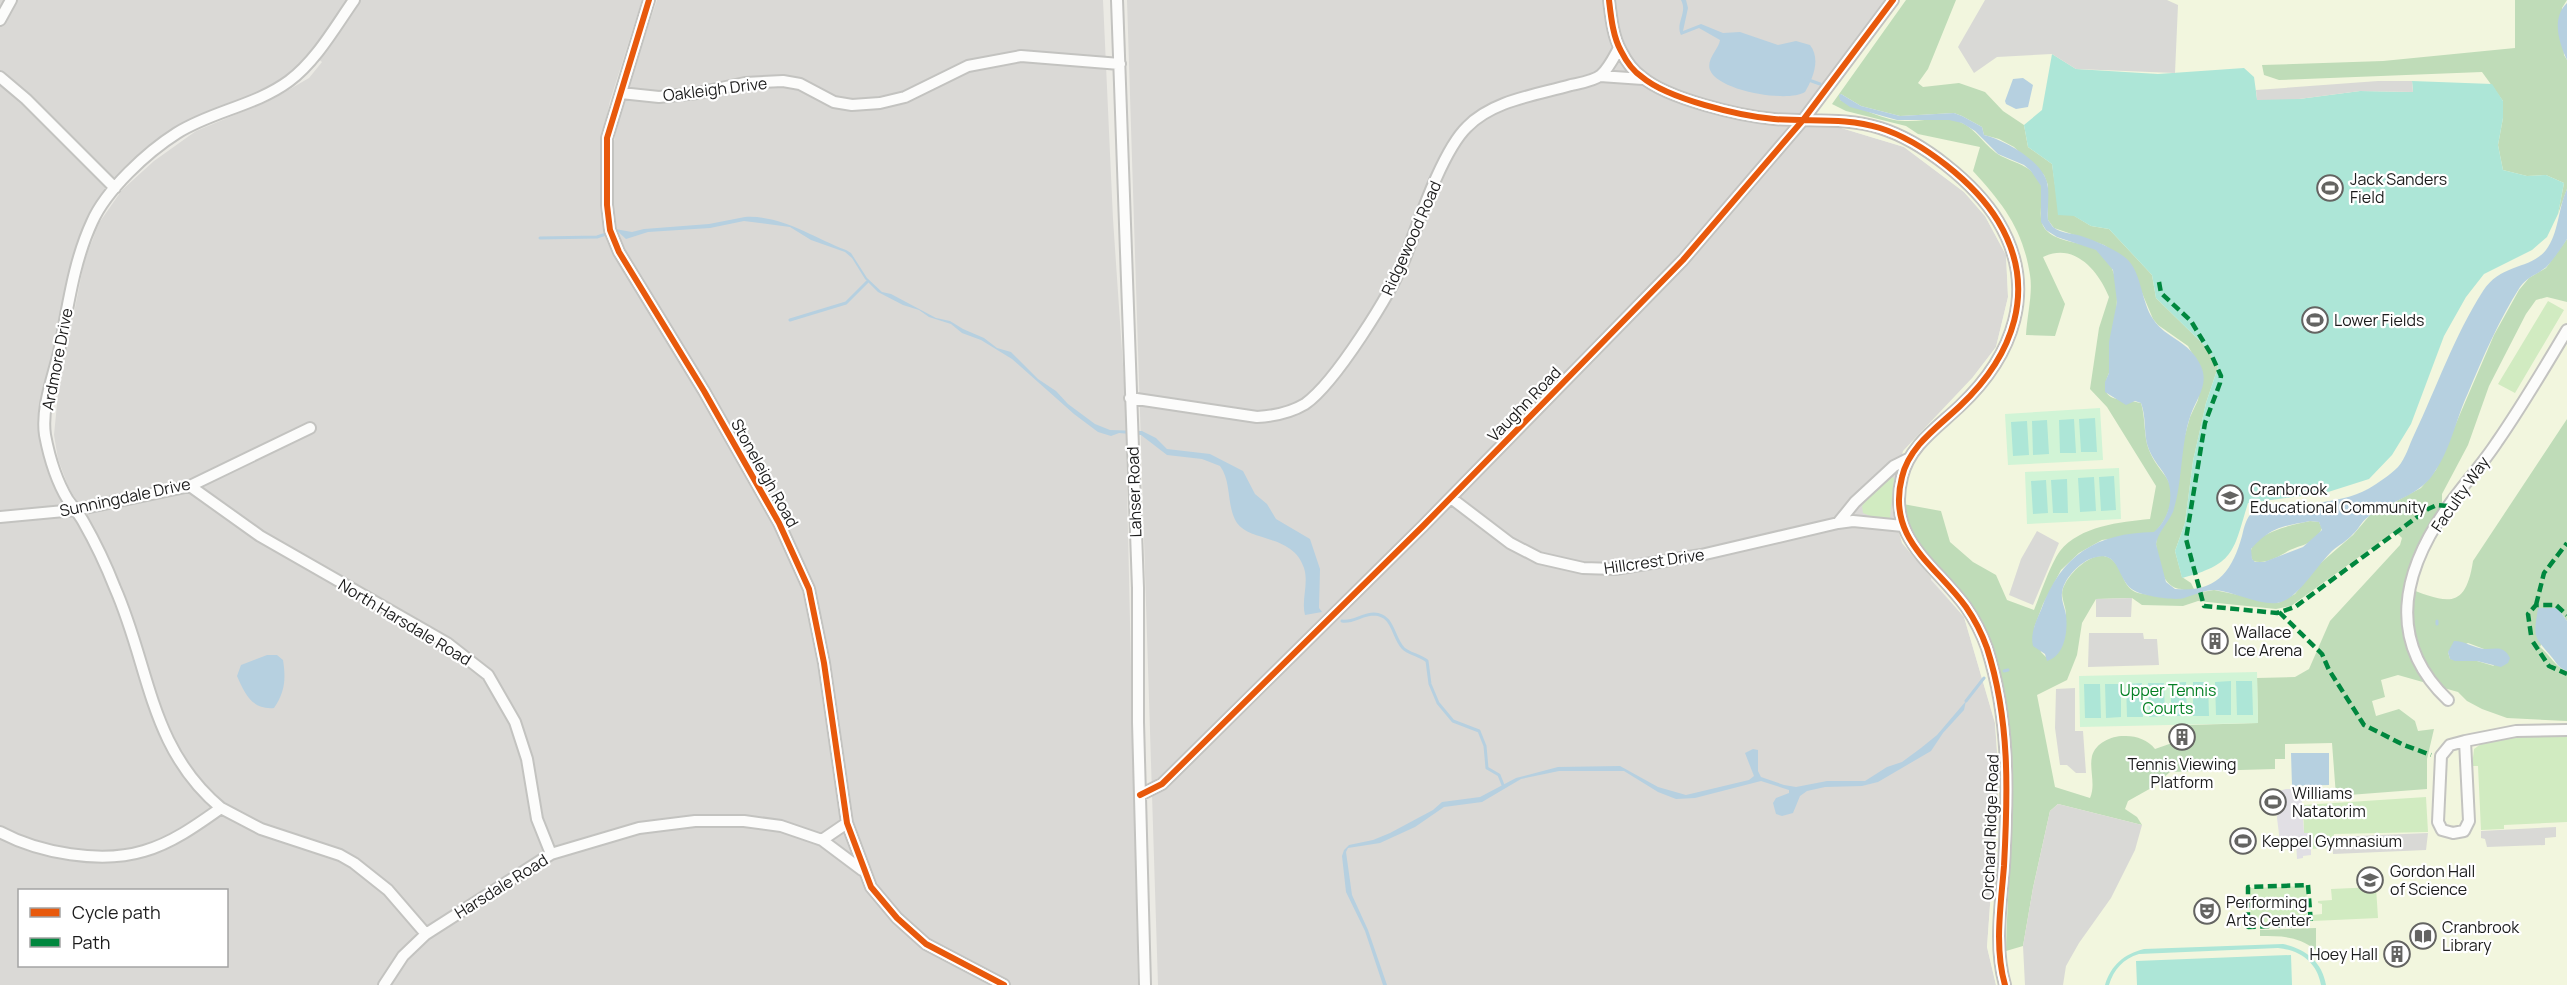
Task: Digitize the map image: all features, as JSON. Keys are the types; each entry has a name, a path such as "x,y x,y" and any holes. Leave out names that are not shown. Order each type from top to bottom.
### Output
{"street":[{"path":"0,20 11,0"},
{"name":"Ardmore Drive","path":"354,0 314,55 289,81 259,98 178,132 143,159 115,188 93,219 78,261 47,403 45,434 60,484 82,519 115,587 172,751 188,774 221,808 261,828 340,855 354,863 388,890 426,934"},
{"name":"Stoneleigh Road","path":"649,0 608,138 607,205 610,230 619,252 704,391 779,523 809,589 824,663 847,823 863,871 871,887 897,918 926,945 1004,985"},
{"name":"Lahser Road","path":"1117,0 1138,588 1145,985"},
{"name":"Orchard Ridge Road","path":"1608,0 1619,48 1643,79 1711,107 1773,119 1822,119 1869,125 1893,133 1916,144 1958,176 1979,196 1997,220 2013,254 2018,284 2017,306 2013,328 2003,353 1978,388 1926,437 1908,459 1899,493 1903,526 1918,552 1960,600 1976,623 1985,644 1998,690 2008,765 2000,940 2001,970 2005,985"},
{"name":"Vaughn Road","path":"1140,795 1162,784 1451,498 1683,260 1803,120 1893,0"},
{"path":"1600,76 1619,48"},
{"name":"Oakleigh Drive","path":"621,93 659,97 697,93 745,83 783,81 800,84 834,102 852,105 880,103 905,97 968,66 1021,56 1120,64"},
{"name":"Ridgewood Road","path":"1130,398 1257,417 1278,415 1307,402 1322,389 1338,368 1392,286 1425,207 1462,131 1481,114 1499,106 1600,76 1643,79"},
{"path":"0,77 26,99 115,188"},
{"name":"Faculty Way","path":"2448,700 2423,672 2409,639 2406,611 2412,581 2423,550 2442,516 2506,429 2567,330"},
{"name":"Sunningdale Drive","path":"0,517 75,510 190,486 310,428"},
{"path":"1838,523 1855,502 1894,466 1908,459"},
{"name":"North Harsdale Road","path":"190,486 260,536 447,643 488,675 515,722 527,759 537,819 551,854"},
{"name":"Hillcrest Drive","path":"1451,498 1497,535 1524,552 1552,562 1592,569 1615,569 1701,555 1838,523 1853,521 1903,526"},
{"path":"2465,741 2469,821 2464,831 2449,833 2442,830 2438,822 2440,759 2447,747 2465,741 2516,732 2567,730"},
{"path":"0,832 33,847 54,852 101,856 122,855 143,852 161,845 221,808"},
{"name":"Harsdale Road","path":"384,985 403,956 426,934 551,854 639,828 695,821 744,821 781,826 822,840 863,871"},
{"path":"822,840 847,823"}],"shaded area":[{"path":"0,0 642,0 610,101 600,148 601,162 611,161 618,116 657,0 1103,0 1113,219 1125,395 1138,985 0,985 0,522 85,515 68,486 58,459 54,435 58,394 84,262 99,223 122,190 154,161 196,131 273,99 309,78 322,62 313,55 282,83 181,129 107,192 67,283 45,389 42,443 56,491 64,506 0,511"},
{"path":"1127,0 1885,0 1803,110 1818,121 1904,147 1964,192 1985,216 2006,255 2008,297 1996,347 1973,377 1931,580 1964,617 1995,723 1999,780 1987,947 1996,985 1158,985"},
{"name":"Cranbrook Educational Community","path":"1885,0 2567,0 2567,985 1996,985 1987,947 1999,780 1995,723 1964,617 1902,543 1892,509 1894,486 1903,451 1973,377 1996,347 2008,297 2006,255 1985,216 1964,192 1904,147 1818,121 1803,110"},
{"path":"1985,0 2167,0 2178,5 2175,73 2076,69 2052,54 1997,57 1974,73 1958,47"},
{"path":"2378,81 2412,81 2413,92 2360,91 2299,99 2257,100 2256,90"},
{"path":"2037,531 2059,543 2033,605 2009,595 2021,559"},
{"path":"2132,598 2131,617 2096,617 2096,599"},
{"path":"2089,633 2143,633 2144,639 2157,639 2159,665 2088,667"},
{"path":"2075,688 2075,731 2083,731 2086,773 2076,773 2067,765 2060,765 2055,728 2056,689"},
{"path":"2301,789 2304,833 2311,833 2311,855 2303,856 2303,858 2297,859 2296,842 2280,842 2277,818 2279,791"},
{"path":"2058,804 2142,825 2135,850 2111,898 2079,943 2066,966 2063,985 2025,985 2023,946 2033,888 2050,811"},
{"path":"2556,827 2556,837 2545,838 2545,845 2487,847 2485,839 2481,838 2481,831"},
{"path":"2428,833 2426,850 2333,854 2333,837"}],"green space":[{"path":"1906,0 1956,0 1928,69 1918,83 1923,87 1959,83 1985,92 2003,111 2024,125 2028,147 2052,164 2058,206 2091,226 2109,229 2152,275 2156,298 2205,346 2218,367 2206,403 2193,461 2185,523 2175,551 2182,577 2191,583 2196,593 2214,590 2278,603 2295,594 2316,567 2353,535 2370,515 2421,488 2436,470 2494,335 2519,290 2529,278 2546,268 2567,239 2567,302 2547,297 2536,300 2526,314 2489,386 2468,445 2442,494 2442,511 2408,570 2404,587 2441,599 2458,596 2469,578 2473,561 2567,419 2567,621 2558,608 2540,647 2556,664 2567,671 2567,721 2507,718 2482,709 2467,701 2458,692 2398,675 2381,680 2385,697 2372,701 2376,716 2399,709 2415,721 2418,731 2434,729 2427,759 2427,789 2336,796 2332,743 2285,744 2285,759 2275,759 2275,769 2170,772 2153,787 2128,801 2125,809 2137,817 2142,825 2058,804 2050,811 2023,946 2006,951 2013,785 2006,703 1997,662 1982,623 1973,607 1927,555 1909,524 1903,504 1941,511 1950,542 1973,562 1996,575 2007,600 2034,610 2049,571 2060,551 2078,536 2089,531 2114,524 2150,519 2156,486 2107,407 2090,389 2099,328 2109,297 2098,277 2084,261 2075,256 2054,253 2043,257 2065,304 2055,336 2026,335 2031,289 2027,259 2010,218 1973,171 1980,147 1918,134 1906,126 1846,111 1832,104","holes":["1841,94 1861,106 1900,116 1954,113 1982,127 1984,135 1999,139 2014,147 2044,175 2048,185 2048,220 2054,228 2104,245 2129,262 2153,319 2188,346 2202,371 2198,400 2184,439 2173,510 2157,537 2156,544 2162,574 2171,585 2184,589 2155,594 2138,593 2129,588 2119,568 2110,558 2103,556 2088,560 2074,571 2065,584 2062,592 2066,615 2064,624 2046,657 2041,652 2034,628 2043,604 2061,570 2079,553 2102,540 2154,533 2170,506 2170,484 2149,449 2141,403 2113,398 2106,390 2117,304 2113,270 2104,256 2091,247 2060,239 2049,233 2041,218 2042,192 2039,180 2027,168 1995,152 1966,125 1947,119 1912,121 1889,119 1840,100","2395,531 2402,538 2400,545 2330,621 2309,669 2295,677 2257,678 2258,723 2189,725 2189,742 2175,742 2155,749 2142,739 2121,736 2111,738 2101,743 2092,756 2090,798 2055,787 2037,695 2067,680 2077,655 2082,623 2096,599 2132,598 2142,605 2183,606 2198,601 2276,609 2291,606","2468,643 2484,649 2494,666 2477,661 2450,659 2448,652"]},
{"path":"2515,0 2567,0 2562,8 2564,55 2567,60 2567,189 2558,214 2564,183 2546,175 2527,176 2503,170 2498,145 2503,118 2503,101 2482,72 2279,80 2264,75 2262,65 2383,61 2515,48"},
{"name":"Lower Fields","path":"2052,54 2076,69 2158,74 2244,68 2254,77 2257,99 2299,99 2360,91 2413,92 2412,81 2492,84 2503,101 2503,118 2498,145 2503,170 2527,176 2546,175 2564,183 2558,214 2547,237 2532,250 2484,274 2466,297 2444,336 2411,424 2392,455 2369,479 2325,493 2248,503 2239,533 2229,554 2213,567 2182,578 2175,551 2185,523 2193,461 2206,403 2218,367 2205,346 2156,298 2152,275 2109,229 2091,226 2074,216 2058,215 2052,164 2028,147 2024,125 2042,110"},
{"path":"2548,301 2564,310 2515,393 2498,384"},
{"path":"2100,408 2103,460 2008,465 2005,414"},
{"path":"2095,418 2097,452 2081,452 2079,419"},
{"path":"2074,419 2076,453 2060,453 2059,420"},
{"path":"2047,420 2049,454 2033,455 2032,421"},
{"path":"2027,421 2029,455 2013,456 2011,422"},
{"path":"2119,468 2121,519 2027,524 2025,472"},
{"path":"1890,476 1894,478 1890,518 1878,519 1863,513 1862,506 1879,485"},
{"path":"2114,476 2116,510 2101,511 2099,477"},
{"path":"2094,477 2096,511 2080,512 2078,478"},
{"path":"2067,479 2068,513 2053,513 2051,480"},
{"path":"2046,480 2048,513 2033,514 2031,481"},
{"path":"2310,521 2319,522 2322,528 2312,541 2271,560 2253,561 2251,552 2254,544 2261,538 2282,528"},
{"name":"Upper Tennis Courts","path":"2257,672 2258,723 2080,727 2079,676"},
{"path":"2231,681 2231,715 2216,715 2215,682"},
{"path":"2236,681 2252,681 2253,715 2237,715"},
{"path":"2186,682 2187,716 2171,716 2171,683"},
{"path":"2193,682 2208,682 2209,716 2193,716"},
{"path":"2142,683 2143,717 2127,717 2126,684"},
{"path":"2148,683 2164,683 2165,716 2149,717"},
{"path":"2084,684 2100,684 2101,718 2085,718"},
{"path":"2105,684 2121,684 2121,717 2106,718"},
{"path":"2536,735 2567,735 2567,822 2504,825 2504,829 2481,830 2478,766 2472,766 2474,749 2485,741"},
{"path":"2426,797 2428,832 2334,834 2333,847 2311,849 2311,834 2304,834 2303,805"},
{"path":"2306,886 2308,921 2251,923 2250,888"},
{"path":"2376,887 2378,918 2313,921 2313,915 2322,914 2322,904 2318,901 2332,900 2331,889"},
{"path":"2316,928 2316,950 2296,939 2260,936 2260,930"},
{"path":"2283,944 2311,957 2321,969 2326,985 2321,985 2316,970 2306,959 2293,951 2278,948 2139,954 2116,969 2109,985 2105,985 2119,961 2144,949"},
{"path":"2291,955 2292,985 2137,985 2136,961"}],"water":[{"path":"1681,0 1686,0 1688,8 1683,31 1701,24 1723,33 1740,32 1778,45 1796,41 1810,45 1815,62 1811,81 1805,92 1784,96 1754,93 1726,84 1716,77 1709,66 1720,40 1699,28 1681,35 1679,26 1683,5"},
{"path":"2567,3 2567,60 2559,38 2558,23 2562,9"},
{"path":"2023,78 2033,85 2028,107 2016,109 2006,104 2005,101 2013,79"},
{"path":"1839,95 1861,106 1900,116 1954,113 1982,127 1984,135 2021,152 2037,166 2047,182 2048,220 2052,226 2060,231 2101,244 2128,260 2136,273 2153,319 2158,326 2196,357 2203,373 2203,385 2187,426 2173,512 2156,544 2166,582 2175,589 2201,587 2220,578 2233,560 2249,517 2260,508 2275,504 2336,500 2368,489 2395,470 2405,456 2454,344 2483,291 2498,276 2532,261 2546,250 2554,236 2567,189 2567,239 2547,266 2526,281 2512,300 2486,352 2448,446 2432,476 2418,489 2366,519 2351,536 2326,557 2292,596 2284,601 2270,603 2215,590 2180,599 2152,596 2135,591 2124,580 2113,561 2108,557 2100,556 2081,565 2065,583 2062,596 2066,615 2066,635 2058,654 2047,661 2045,654 2033,646 2033,632 2049,591 2059,575 2070,561 2098,543 2133,533 2154,532 2163,522 2170,502 2168,481 2147,444 2141,403 2135,401 2126,405 2105,392 2105,382 2109,373 2109,342 2117,302 2113,270 2096,250 2057,237 2046,230 2041,222 2041,186 2031,171 2024,165 1998,154 1975,131 1962,123 1949,120 1897,120 1850,107 1840,100","holes":["2310,521 2319,522 2322,530 2303,547 2264,562 2255,562 2252,559 2251,549 2271,532"]},
{"path":"745,217 772,219 846,250 851,253 867,278 882,292 891,294 936,318 950,321 984,338 997,348 1011,352 1038,379 1095,424 1110,430 1142,431 1156,438 1167,449 1210,454 1243,471 1255,494 1267,504 1276,519 1310,539 1320,569 1319,608 1322,612 1305,615 1304,568 1291,549 1251,533 1237,523 1231,509 1224,472 1220,466 1202,459 1167,455 1141,435 1119,433 1111,436 1098,432 1074,414 1012,359 981,340 962,333 951,324 929,317 919,310 903,305 878,292 845,252 811,240 790,227 744,221 710,228 648,232 626,239 615,229 632,232 709,224"},
{"path":"2538,608 2558,608 2567,621 2567,671 2557,664 2537,638 2535,629"},
{"path":"2454,641 2480,648 2501,649 2510,658 2508,663 2501,667 2477,661 2455,661 2450,659 2448,652"},
{"path":"267,655 277,655 283,660 284,667 282,691 274,708 260,706 250,700 237,676 241,665"},
{"path":"1966,701 1964,710 1943,733 1931,751 1878,782 1862,786 1825,787 1807,791 1800,796 1793,813 1782,816 1776,814 1773,803 1776,798 1789,793 1789,790 1761,781 1695,798 1676,799 1658,792 1624,771 1559,771 1521,779 1482,802 1444,807 1415,827 1380,843 1348,848 1346,852 1352,895 1368,930 1387,985 1383,985 1365,931 1346,892 1342,856 1349,845 1373,840 1390,833 1433,810 1442,802 1480,797 1516,778 1558,767 1620,766 1658,787 1686,795 1749,780 1754,776 1745,753 1753,749 1758,750 1758,771 1761,777 1784,785 1796,787 1827,781 1865,781 1887,767 1902,762 1921,748 1937,735"},
{"path":"2291,753 2329,753 2329,785 2292,786"}],"waterway":[{"path":"1806,79 1820,84"},
{"path":"540,238 597,237 609,233"},
{"path":"790,320 846,303 867,282"},
{"path":"1342,621 1374,614 1381,615 1389,622 1403,648 1427,661 1430,684 1438,703 1453,721 1479,731 1485,746 1487,768 1499,775 1503,785"},
{"path":"2004,671 2008,670"},
{"path":"1966,701 1984,678"}],"marked path":[{"path":"2159,282 2161,293 2191,321 2221,376 2205,423 2186,539 2204,606 2277,613 2295,607 2428,509 2437,505 2448,506"},
{"path":"2536,605 2544,573 2567,543"},
{"path":"2531,635 2528,614 2536,605 2556,605 2567,615"},
{"path":"2279,612 2322,654 2329,670 2364,725 2404,745 2431,755"},
{"path":"2533,642 2549,666 2567,674"},
{"path":"2308,885 2311,924 2248,927 2248,887 2308,885"}],"cycle path":[{"path":"649,0 607,138 607,205 610,230 619,252 704,391 779,523 809,589 824,663 847,823 871,887 897,918 926,944 1004,985"},
{"path":"1609,0 1614,33 1623,55 1636,72 1654,85 1686,99 1743,114 1774,119 1854,122 1896,134 1930,153 1962,178 1998,221 2010,246 2017,272 2018,296 2014,320 2006,343 1994,366 1979,386 1925,438 1911,456 1902,477 1899,499 1901,517 1916,549 1954,592 1978,627 1985,643 2000,702 2004,729 2006,783 1999,941 2005,985"},
{"path":"1140,795 1162,784 1423,526 1683,260 1803,120 1893,0"}],"place":[{"name":"Jack Sanders Field","path":"2330,188"},
{"name":"Lower Fields","path":"2315,320"},
{"name":"Cranbrook Educational Community","path":"2230,498"},
{"name":"Wallace Ice Arena","path":"2215,641"},
{"name":"Tennis Viewing Platform","path":"2182,737"},
{"name":"Williams Natatorim","path":"2273,802"},
{"name":"Keppel Gymnasium","path":"2243,841"},
{"name":"Gordon Hall of Science","path":"2370,880"},
{"name":"Performing Arts Center","path":"2207,911"},
{"name":"Cranbrook Library","path":"2423,936"},
{"name":"Hoey Hall","path":"2397,954"}]}
